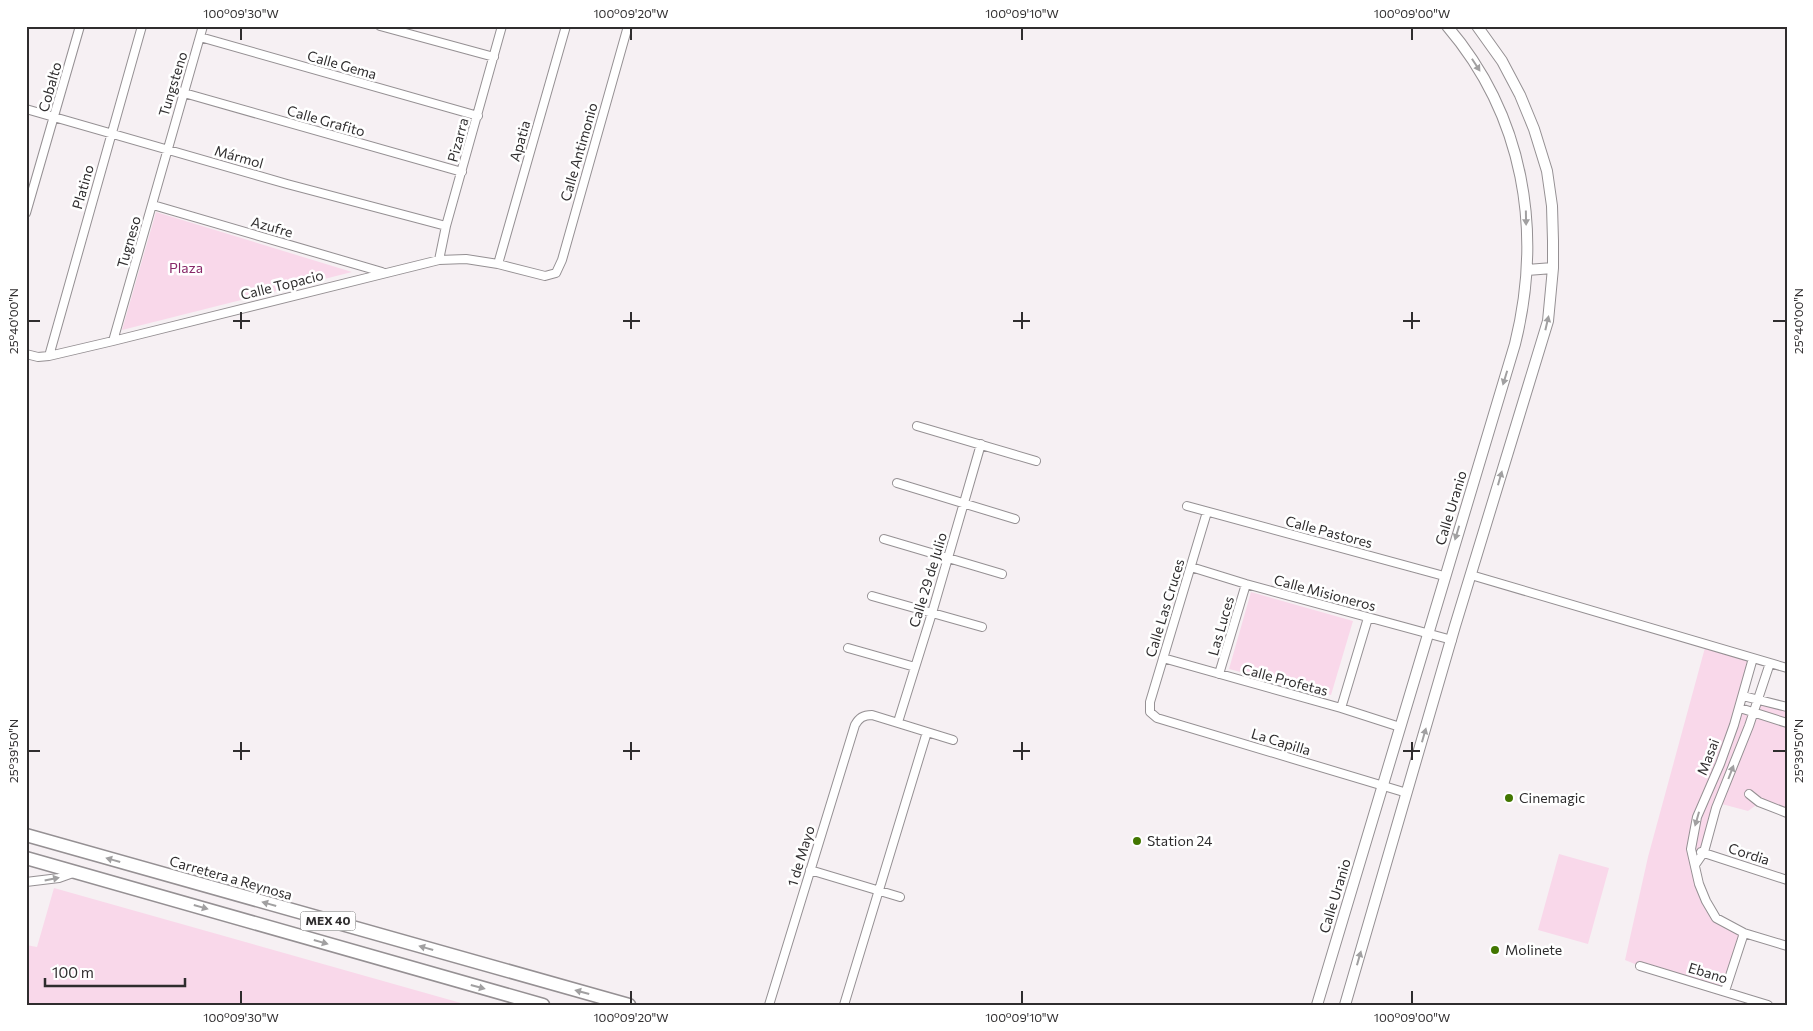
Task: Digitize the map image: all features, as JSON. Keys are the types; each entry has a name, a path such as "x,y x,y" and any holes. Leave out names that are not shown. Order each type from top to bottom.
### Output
{"main road":[{"name":"Carretera a Reynosa","path":"26,835 630,1005"},
{"name":"MEX 40","path":"26,858 543,1005"},
{"path":"241,919 248,898"}],"street":[{"name":"Cobalto","path":"26,213 80,26"},
{"name":"Platino","path":"49,356 142,26"},
{"name":"Tungsteno","path":"167,149 203,26"},
{"path":"380,26 494,57"},
{"name":"Pizarra","path":"439,260 446,226 502,26"},
{"name":"Apatia","path":"498,264 566,26"},
{"name":"Calle Antimonio","path":"544,276 556,273 562,260 628,26"},
{"name":"Calle Uranio","path":"1317,1005 1522,314 1527,270 1526,210 1521,174 1497,101 1458,39 1447,26"},
{"path":"1345,1005 1471,575 1548,321 1553,268 1552,206 1547,171 1520,95 1502,61 1477,26"},
{"name":"Calle Gema","path":"200,37 478,116"},
{"name":"Calle Grafito","path":"184,93 462,172"},
{"name":"Mármol","path":"26,109 287,184 446,226"},
{"name":"Tugneso","path":"113,341 153,206 167,149"},
{"name":"Azufre","path":"153,206 384,273"},
{"name":"Calle Topacio","path":"26,354 38,357 49,356 439,260 466,259 498,264 544,276"},
{"path":"1527,270 1553,268"},
{"path":"917,426 1036,460"},
{"name":"Calle 29 de Julio","path":"898,722 981,444"},
{"path":"897,482 1015,519"},
{"name":"Calle Pastores","path":"1187,506 1444,576"},
{"name":"Calle Las Cruces","path":"1150,712 1150,702 1207,512"},
{"path":"884,539 1002,574"},
{"name":"Calle Misioneros","path":"1191,567 1246,584 1452,640"},
{"path":"1471,575 1787,668"},
{"name":"Las Luces","path":"1220,674 1246,584"},
{"path":"872,596 982,627"},
{"path":"1341,708 1368,618"},
{"path":"848,648 915,667"},
{"name":"Calle Profetas","path":"1163,658 1341,708 1400,727"},
{"name":"Masai","path":"1753,658 1740,708 1720,764 1697,817 1691,849 1699,884 1716,918 1744,933 1787,946"},
{"name":"Masai","path":"1695,865 1704,852 1718,803 1754,712 1770,663"},
{"path":"1743,696 1787,707"},
{"path":"1740,708 1787,723"},
{"name":"La Capilla","path":"1150,712 1157,718 1407,794"},
{"name":"1 de Mayo","path":"770,1005 855,725 861,717 872,715 898,722"},
{"path":"898,722 953,740"},
{"path":"844,1005 927,732"},
{"path":"1749,794 1759,802 1787,813"},
{"path":"1705,799 1718,803"},
{"name":"Cordia","path":"1691,849 1787,880"},
{"path":"810,870 900,897"},
{"path":"26,882 58,878 78,872"},
{"path":"1725,991 1744,933"},
{"name":"Ebano","path":"1640,966 1768,1005"}],"green space":[{"name":"Plaza","path":"156,212 352,272 122,330"},
{"path":"1251,592 1353,621 1331,695 1229,669"},
{"path":"1706,644 1753,658 1740,708 1754,712 1757,699 1787,707 1787,813 1759,803 1748,811 1718,803 1695,865 1716,918 1744,933 1725,991 1625,960 1648,857"},
{"path":"1559,854 1609,868 1588,944 1538,930"},
{"path":"54,888 468,1005 26,1005 26,945 37,947"}],"place":[{"name":"Cinemagic","path":"1509,798"},
{"name":"Station 24","path":"1137,841"},
{"name":"Molinete","path":"1495,950"}]}
